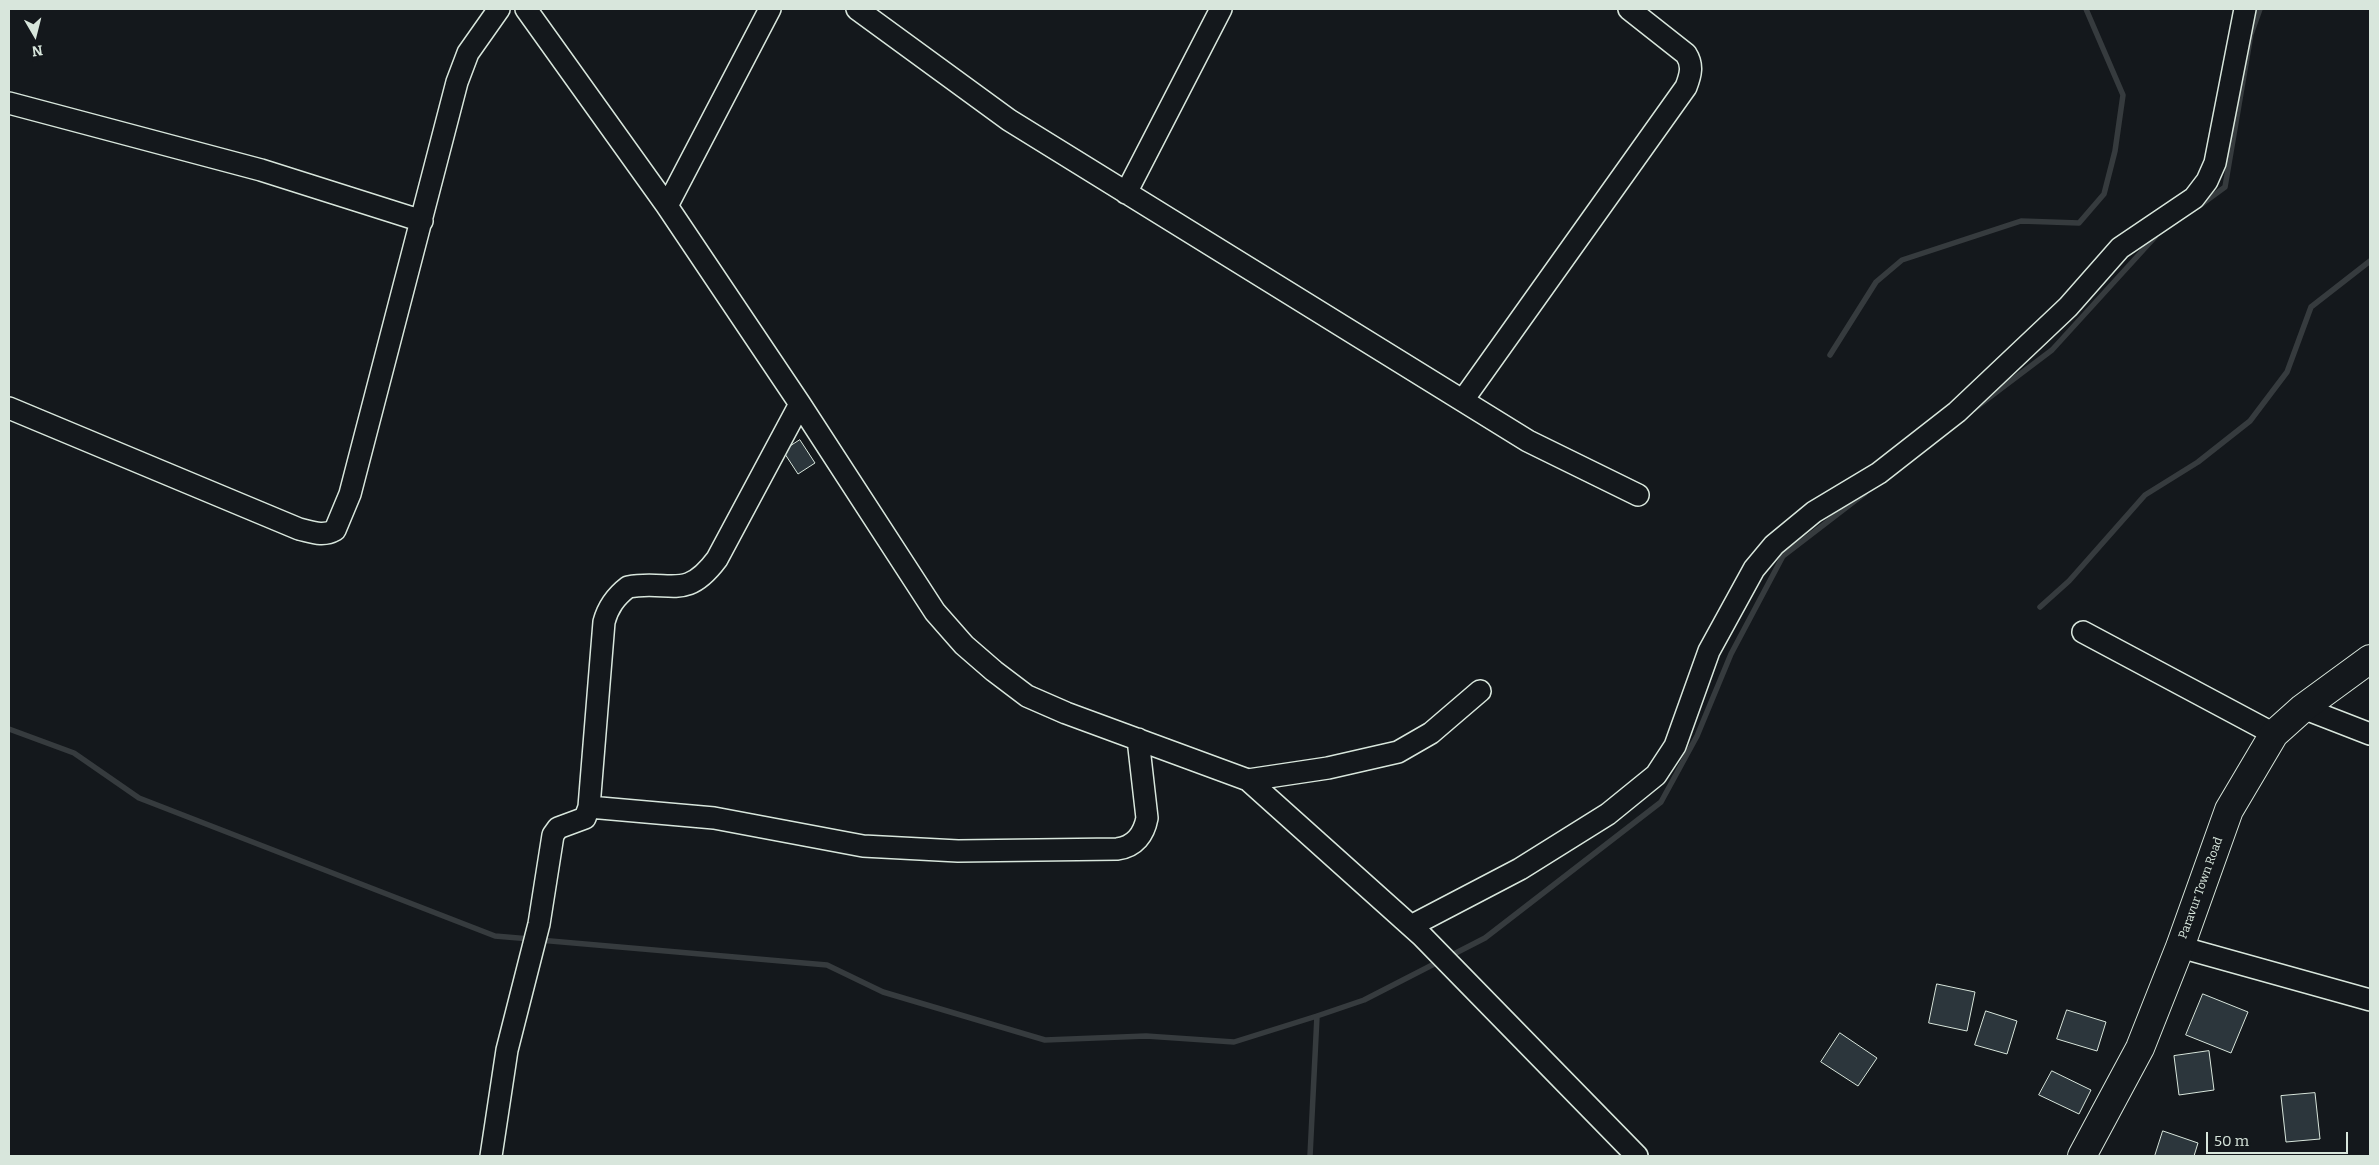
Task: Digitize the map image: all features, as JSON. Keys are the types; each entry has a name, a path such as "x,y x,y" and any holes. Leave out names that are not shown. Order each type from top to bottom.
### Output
{"main road":[{"name":"Paravur Town Road","path":"2082,1156 2140,1048 2180,947 2229,810 2274,734 2303,708 2370,659"}],"street":[{"path":"9,408 299,529 328,534 335,530 350,494 462,67 468,53 499,9"},
{"path":"526,9 667,206 800,404 935,612 964,644 994,671 1027,696 1066,713 1248,780 1416,931 1483,996 1637,1156"},
{"path":"667,206 770,9"},
{"path":"857,9 1009,120 1126,193 1528,440 1638,496"},
{"path":"1126,193 1221,9"},
{"path":"1462,400 1686,87 1690,76 1691,63 1686,54 1629,9"},
{"path":"1416,931 1608,814 1656,775 1675,746 1709,651 1754,569 1774,545 1814,512 1879,473 1957,412 2068,307 2120,248 2194,198 2207,181 2215,163 2246,9"},
{"path":"9,103 261,170 422,221"},
{"path":"492,1156 507,1050 539,924 553,835 558,828 585,818 589,807 594,720 604,622 607,610 628,587 682,586 702,577 717,559 800,404"},
{"path":"2083,632 2274,734"},
{"path":"1248,780 1328,768 1398,752 1430,734 1480,691"},
{"path":"2303,708 2370,734"},
{"path":"589,807 714,818 863,846 958,851 1117,850 1133,844 1145,828 1147,818 1138,739"},
{"path":"2180,947 2370,1000"}],"building":[{"path":"800,440 815,463 798,474 783,451"},
{"path":"1937,984 1975,992 1967,1031 1929,1023"},
{"path":"2203,994 2248,1012 2231,1053 2186,1035"},
{"path":"2067,1010 2106,1022 2097,1051 2057,1039"},
{"path":"1986,1011 2017,1021 2007,1054 1975,1045"},
{"path":"1840,1033 1877,1058 1858,1086 1821,1062"},
{"path":"2209,1051 2214,1090 2179,1095 2174,1056"},
{"path":"2052,1071 2091,1090 2079,1114 2039,1095"},
{"path":"2315,1093 2320,1139 2286,1142 2281,1096"},
{"path":"2163,1131 2198,1143 2194,1156 2155,1156"}],"waterway":[{"path":"1830,355 1876,282 1902,260 2021,221 2079,223 2104,194 2115,151 2123,95 2086,9"},
{"path":"2199,206 2225,187 2251,34 2260,9"},
{"path":"1974,409 2052,350 2155,237"},
{"path":"2040,607 2069,581 2145,495 2198,462 2250,421 2287,372 2311,307 2370,261"},
{"path":"1448,957 1485,938 1661,802 1697,736 1731,654 1783,556 1865,493"},
{"path":"9,729 74,753 139,798 495,936 530,939"},
{"path":"539,940 827,965 883,992 1045,1040 1146,1036 1234,1042 1317,1016"},
{"path":"1310,1156 1317,1016 1364,1000 1440,961"}]}
